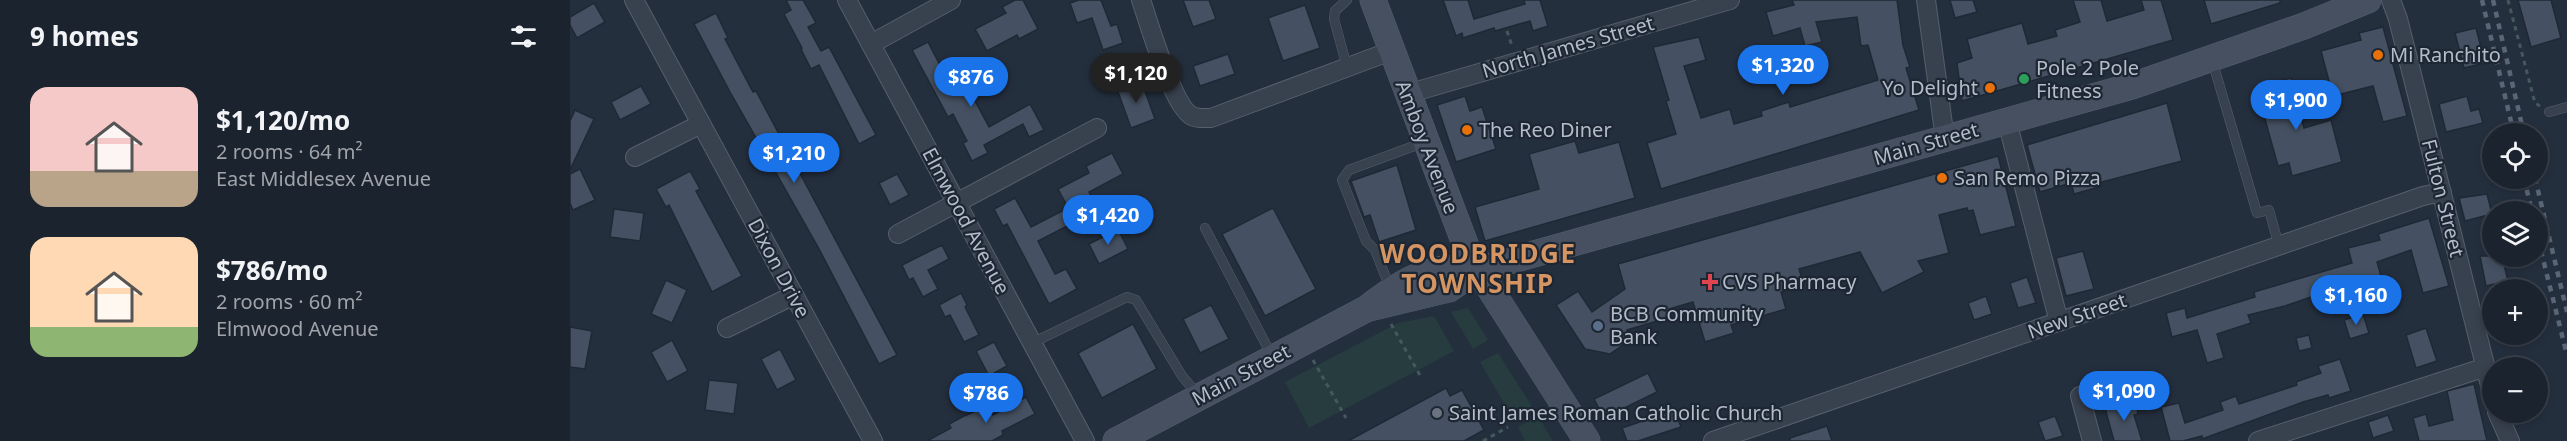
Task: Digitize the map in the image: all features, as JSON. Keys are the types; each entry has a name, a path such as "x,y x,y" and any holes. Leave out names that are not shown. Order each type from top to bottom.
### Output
{"main road":[{"name":"Amboy Avenue","path":"1373,0 1425,142 1464,243 1477,270 1587,441"},
{"name":"Main Street","path":"1116,441 1379,302 1431,270 1447,267 1477,270 2132,86 2304,26 2368,0"}],"street":[{"name":"Dixon Drive","path":"634,0 873,441"},
{"name":"Elmwood Avenue","path":"847,0 1085,441"},
{"path":"870,44 951,0"},
{"path":"1141,0 1178,100 1192,117 1211,118 1391,51"},
{"name":"North James Street","path":"1407,94 1730,0"},
{"path":"1926,0 1945,139"},
{"name":"Fulton Street","path":"2391,0 2398,19 2483,357"},
{"path":"2007,121 2059,322"},
{"path":"635,157 701,124"},
{"path":"898,234 1097,128"},
{"name":"New Street","path":"1713,441 2278,246 2442,192"},
{"path":"727,328 794,294"},
{"path":"2258,441 2482,368"},
{"path":"2080,396 2092,441"},
{"path":"2500,423 2504,441"},
{"path":"2502,423 2510,441"}],"lane":[{"path":"1347,0 1335,11 1334,19 1347,67"},
{"path":"2212,59 2257,213 2269,210 2278,246"},
{"path":"2550,112 2567,107"},
{"path":"1379,302 1375,250 1366,241 1342,180 1349,170 1425,142"},
{"path":"1205,228 1273,358"},
{"path":"1032,343 1127,297 1136,300 1182,376 1200,396"}],"path":[{"path":"2508,0 2535,103 2550,112"},
{"path":"1379,302 1421,377"},
{"path":"1303,342 1346,418"},
{"path":"1483,441 1508,427"}],"green space":[{"path":"1468,308 1488,340 1473,349 1451,312"},
{"path":"1434,316 1454,351 1309,428 1285,382 1398,323"},
{"path":"1498,353 1533,408 1513,419 1480,362"},
{"path":"1538,416 1553,441 1525,441 1518,427"}],"building":[{"path":"786,0 803,0 816,23 808,27 821,51 829,47 876,135 859,144 819,65 811,69 784,14 791,10"},
{"path":"1015,0 1023,0 1038,29 1019,39 1017,35 987,51 975,29 1006,13 1002,7"},
{"path":"1079,0 1101,0 1111,26 1117,24 1123,43 1103,50 1092,18 1077,23 1070,3"},
{"path":"1183,0 1209,0 1216,19 1193,27"},
{"path":"1443,0 1468,0 1474,19 1525,4 1524,0 1540,0 1548,26 1533,31 1530,21 1495,31 1494,28 1463,38 1462,33 1456,36"},
{"path":"1792,0 1897,0 1903,45 1910,67 1906,68 1919,110 1661,189 1647,143 1676,134 1666,101 1669,100 1653,47 1699,37 1706,60 1684,66 1701,118 1730,109 1734,124 1762,116 1761,111 1789,102 1790,107 1878,80 1868,45 1861,46 1857,17 1816,22 1822,42 1805,46 1800,28 1773,36 1766,12 1794,5"},
{"path":"1950,0 1973,0 1977,12 1955,18"},
{"path":"2073,0 2101,0 2107,21 2144,10 2141,0 2161,0 2173,40 1962,101 1957,63 1972,58 1967,39 2022,23 2028,44 2057,36 2055,30 2080,22"},
{"path":"2204,0 2280,0 2280,3 2211,24"},
{"path":"2518,0 2551,0 2561,38 2531,47"},
{"path":"594,3 605,22 577,38 570,25 570,17"},
{"path":"1305,5 1320,48 1283,61 1268,18"},
{"path":"716,13 728,38 725,39 753,92 756,91 897,355 879,364 818,247 694,24"},
{"path":"2383,27 2407,116 2383,122 2373,86 2333,96 2321,51 2361,40 2359,33"},
{"path":"2476,28 2485,63 2464,68 2455,33"},
{"path":"928,42 954,92 967,86 989,127 1030,104 1044,130 1029,137 1023,124 984,145 988,153 972,161 963,143 967,141 953,114 948,117 912,50"},
{"path":"1228,54 1235,74 1200,86 1193,66"},
{"path":"2291,78 2304,128 2331,120 2342,162 2292,176 2289,163 2278,166 2256,87"},
{"path":"1141,80 1155,119 1131,128 1117,89"},
{"path":"641,86 651,104 620,120 611,102"},
{"name":"The Reo Diner","path":"1465,96 1470,111 1482,107 1496,149 1456,162 1437,105"},
{"path":"2467,96 2471,111 2479,109 2483,123 2446,132 2439,104"},
{"path":"2167,103 2182,161 2098,183 2099,187 2074,194 2071,183 2040,192 2027,145"},
{"path":"575,110 594,119 570,170 570,121"},
{"path":"1575,141 1579,153 1619,142 1635,198 1485,241 1475,207 1539,189 1529,154"},
{"path":"1112,153 1123,174 1089,192 1094,201 1071,213 1058,189 1089,173 1086,166"},
{"path":"1998,156 2016,226 1980,235 1973,210 1968,211 1967,208 1939,215 1949,253 1918,261 1924,272 1882,293 1860,252 1799,269 1804,285 1781,292 1786,309 1731,325 1734,333 1705,342 1693,302 1669,309 1671,317 1627,330 1633,338 1610,354 1585,349 1556,305 1578,291 1592,312 1625,289 1618,264"},
{"path":"1397,165 1416,230 1379,242 1370,215 1364,217 1351,181"},
{"path":"580,169 595,200 573,210 570,203 570,174"},
{"path":"690,171 700,189 696,191 742,276 712,292 669,205 666,207 656,189"},
{"path":"897,174 909,195 890,205 879,183"},
{"path":"2487,194 2489,201 2482,201 2482,217 2465,221 2459,198"},
{"path":"1015,198 1031,227 1064,210 1071,224 1038,241 1055,274 1066,269 1077,289 1049,304 1007,224 1003,226 994,209"},
{"path":"1273,208 1316,289 1265,316 1222,234"},
{"path":"614,209 644,213 640,241 610,237"},
{"path":"2429,218 2449,286 2423,293 2411,250 2377,262 2383,283 2348,293 2349,297 2329,302 2326,292 2285,306 2248,315 2251,323 2217,334 2224,358 2207,363 2197,330 2172,337 2166,313 2185,308 2187,318 2255,297 2254,292 2352,263 2348,248 2380,240 2378,234"},
{"path":"1118,229 1128,249 1099,264 1089,244"},
{"path":"942,245 949,259 928,270 938,289 923,297 913,278 909,280 902,265"},
{"path":"2083,251 2094,289 2066,296 2056,258"},
{"path":"2482,267 2505,267 2508,279 2485,279"},
{"path":"2027,277 2036,303 2018,308 2010,283"},
{"path":"666,280 687,290 672,323 651,314"},
{"path":"961,293 967,305 965,307 979,335 964,342 950,315 945,317 939,305"},
{"path":"1986,296 1992,314 1974,320 1968,303"},
{"path":"1211,305 1229,339 1200,353 1183,319"},
{"path":"2363,314 2369,333 2350,339 2344,320"},
{"path":"1133,324 1157,369 1102,398 1078,353"},
{"path":"570,327 592,331 585,369 570,367"},
{"path":"2426,328 2437,361 2416,368 2406,335"},
{"path":"2309,335 2312,348 2299,351 2296,338"},
{"path":"672,340 688,371 667,382 651,352"},
{"path":"994,342 1007,366 989,376 976,351"},
{"path":"780,349 796,380 777,390 761,359"},
{"path":"2340,359 2351,391 2329,398 2328,395 2303,402 2202,439 2202,436 2183,441 2170,441 2161,407 2179,403 2185,423 2223,410 2220,402 2236,396 2239,404 2297,385 2296,382 2321,373 2318,366"},
{"path":"1648,373 1657,392 1604,418 1594,399"},
{"path":"709,380 738,383 734,414 705,410"},
{"path":"2474,384 2487,441 2419,441 2413,418 2426,414 2429,426 2453,420 2447,391"},
{"name":"Saint James Roman Catholic Church","path":"1446,388 1450,396 1462,390 1484,430 1464,441 1348,441"},
{"path":"1026,397 1035,414 1002,431 1003,435 992,441 927,441 951,428 949,424 964,416 988,406 993,415"},
{"path":"2135,400 2138,414 2134,415 2142,441 2114,441 2105,408"},
{"path":"1675,410 1681,427 1638,441 1627,441 1622,428"},
{"path":"2388,415 2394,431 2373,438 2368,422"},
{"path":"2055,416 2063,436 2045,441 2038,422"},
{"path":"1827,426 1832,441 1790,441 1790,438"}],"railway":[{"path":"2482,0 2511,123"},
{"path":"2493,0 2521,123"},
{"path":"2527,189 2529,201"},
{"path":"2538,189 2567,312"},
{"path":"2545,267 2567,355"}],"place":[{"name":"Mi Ranchito","path":"2378,55"},
{"name":"Pole 2 Pole Fitness","path":"2024,79"},
{"name":"Yo Delight","path":"1990,88"},
{"name":"The Reo Diner","path":"1467,130"},
{"name":"San Remo Pizza","path":"1942,178"},
{"name":"CVS Pharmacy","path":"1710,282"},
{"name":"BCB Community Bank","path":"1598,326"},
{"name":"Saint James Roman Catholic Church","path":"1437,413"}],"district":[{"name":"WOODBRIDGE TOWNSHIP","path":"1478,269"}]}
